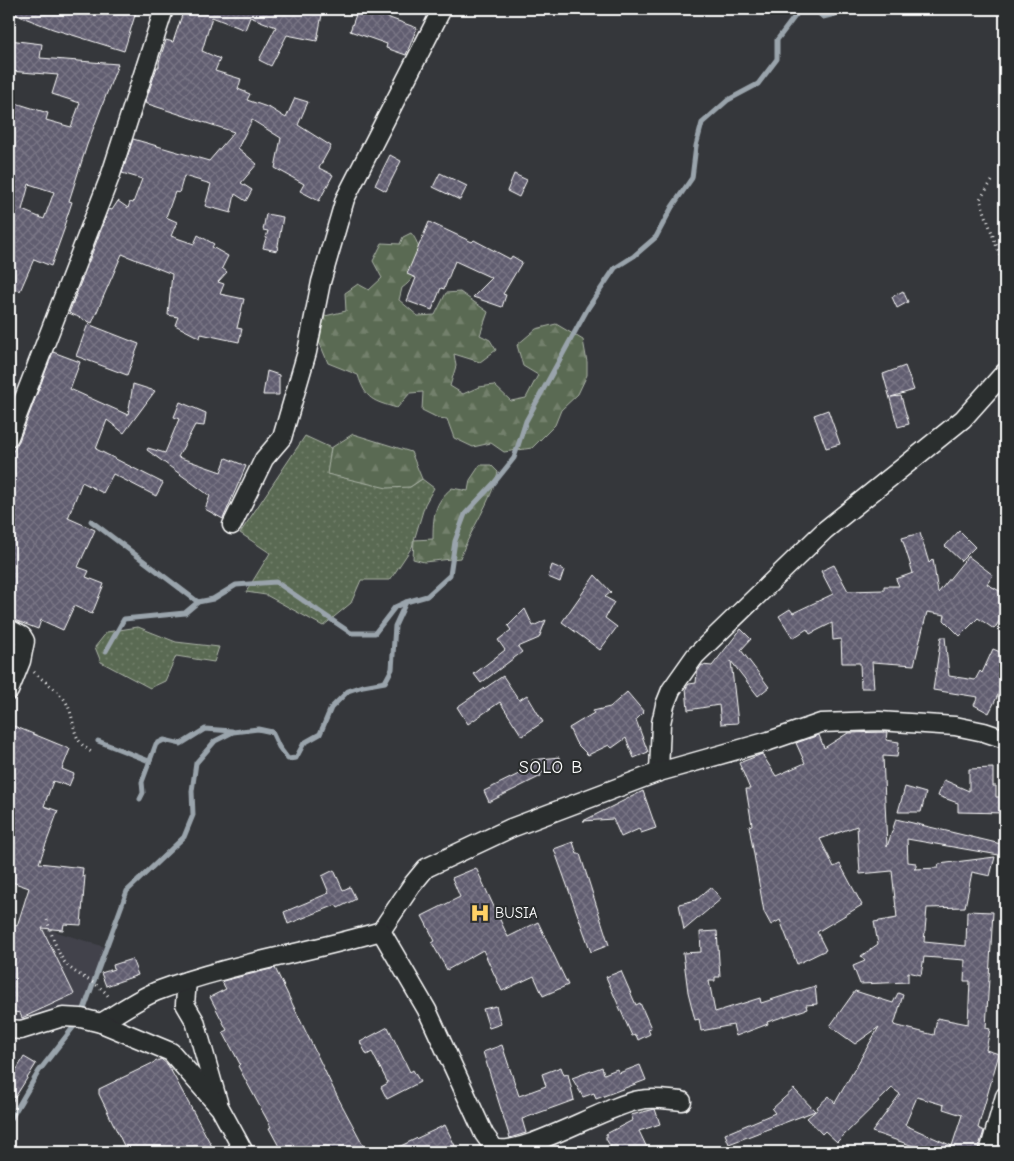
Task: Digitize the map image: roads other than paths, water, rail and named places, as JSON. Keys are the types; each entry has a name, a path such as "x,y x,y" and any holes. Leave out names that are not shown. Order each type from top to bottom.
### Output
{"street":[{"path":"9,437 110,174 164,9"},
{"path":"232,525 264,458 282,438 307,352 320,282 345,199 442,9"},
{"path":"659,772 660,722 665,705 671,690 694,656 826,530 963,419 1005,372"},
{"path":"9,629 22,636 25,642 22,659 9,691"},
{"path":"101,1023 159,990 279,955 328,946 381,931 412,885 426,868 511,828 659,772 769,741 821,723 879,722 955,726 1005,739"},
{"path":"381,931 427,1010 484,1134 494,1148 505,1150 529,1143 639,1100 682,1101"},
{"path":"187,981 185,1004 195,1021 220,1108"},
{"path":"9,1029 21,1030 63,1017 101,1023 171,1052 220,1108 244,1152"},
{"path":"989,1152 1005,1096"}],"waterway":[{"path":"94,981 127,891 184,837 193,815 192,791 196,763 215,741 233,732 258,729 272,732 279,747 288,759 296,758 304,743 320,734 331,708 348,691 385,682 392,669 395,626 406,602 427,596 450,575 455,541 465,514 514,458 526,421 588,308 615,268 634,256 656,237 672,207 692,178 696,146 702,123 728,100 758,84 777,59 777,40 799,11 806,9"},
{"path":"814,9 823,17 835,14 842,9"},
{"path":"91,521 198,602"},
{"path":"106,651 124,619 185,613 198,602 213,599 236,585 276,582 351,633 375,633 395,607 406,602"},
{"path":"9,642 18,647"},
{"path":"140,799 143,793 142,782 156,744 164,740 181,744 205,729 232,731"},
{"path":"98,741 149,761"},
{"path":"84,1009 93,984"},
{"path":"9,1122 39,1071 75,1025"}],"place":[{"name":"BUSIA","path":"480,913"}],"district":[{"name":"SOLO B","path":"551,767"}]}
